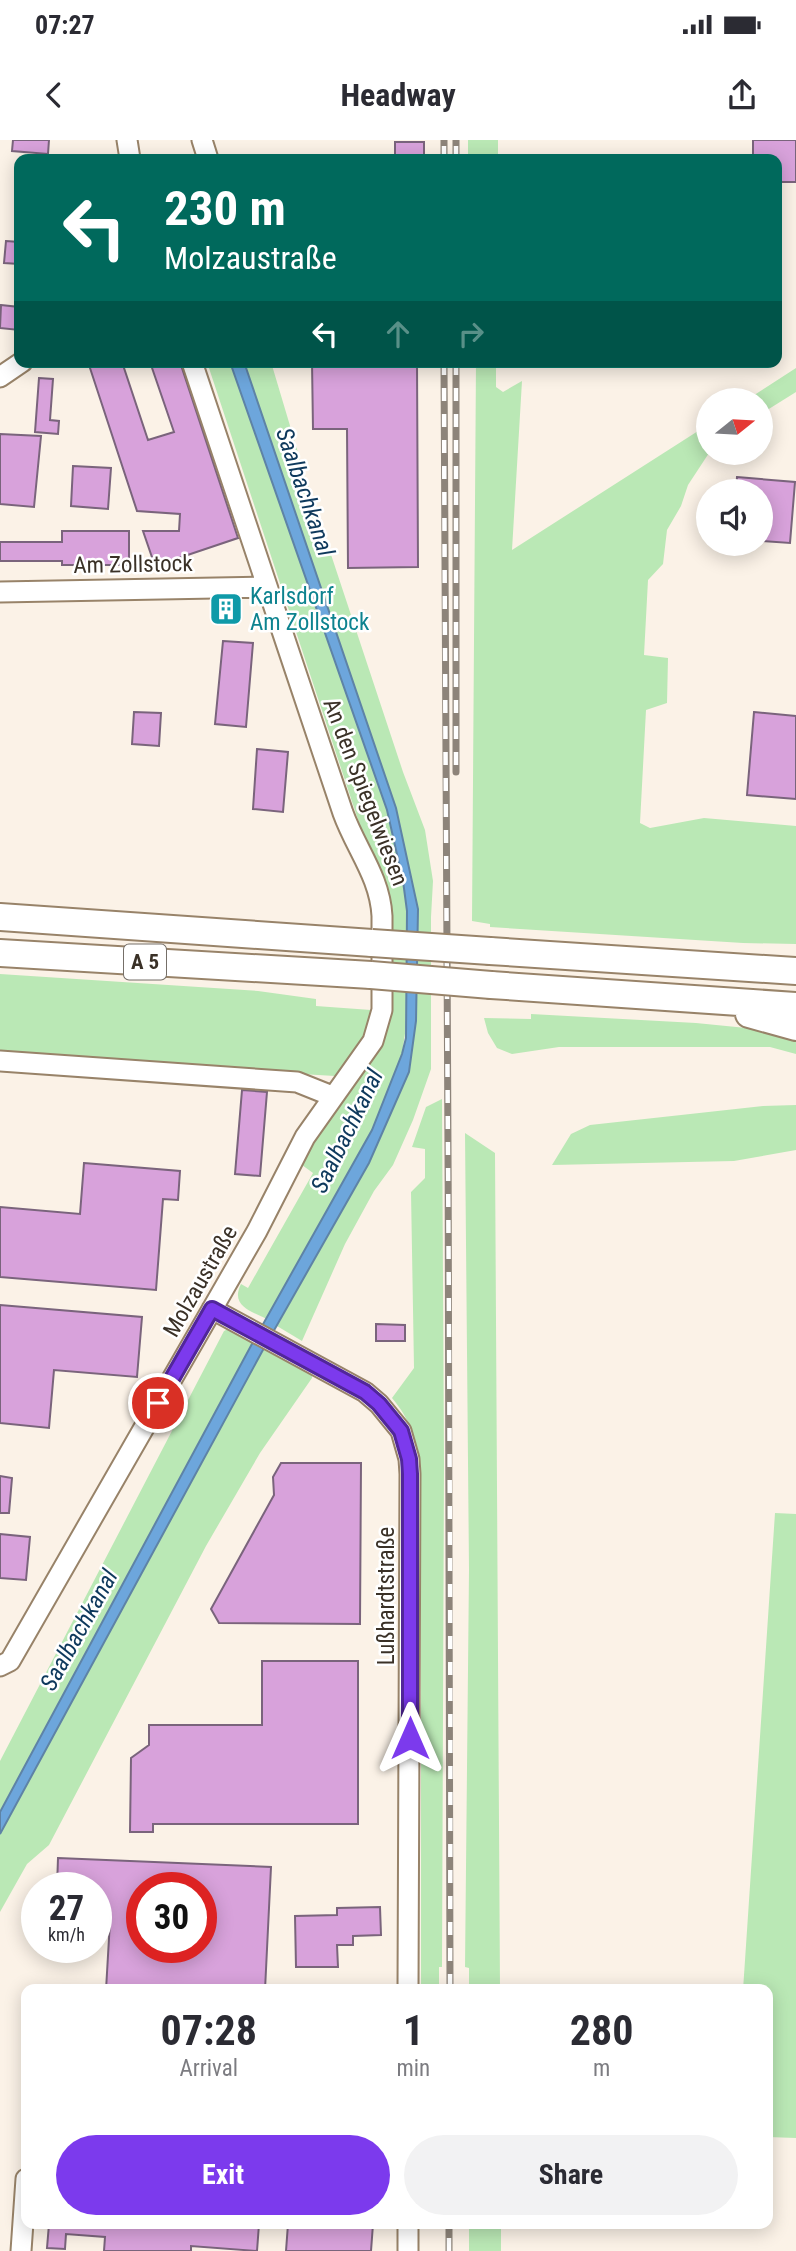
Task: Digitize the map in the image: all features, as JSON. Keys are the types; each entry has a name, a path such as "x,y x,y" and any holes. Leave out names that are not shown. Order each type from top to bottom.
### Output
{"highway":[{"name":"A 5","path":"0,916 375,961 491,985 796,1006"},
{"name":"A 5","path":"0,953 375,961 490,951 796,971"},
{"name":"A 5","path":"696,965 796,953"},
{"path":"697,999 796,1027"}],"street":[{"name":"An den Spiegelwiesen","path":"194,368 343,813 377,884 382,901 375,961"},
{"name":"Am Zollstock","path":"0,592 266,587"},
{"name":"Molzaustraße","path":"0,1666 10,1661 257,1231 305,1137 373,1041 382,1010 375,961"},
{"path":"0,1061 297,1082 332,1096"},
{"name":"Lußhardtstraße","path":"212,1309 365,1392 379,1404 401,1431 409,1459 408,1984"},
{"path":"21,2251 23,2229"},
{"path":"408,2229 408,2251"}],"green space":[{"path":"468,140 498,140 498,154 468,154"},
{"path":"209,368 232,368 387,810 407,911 407,1020 402,1054 372,1130 267,1319 244,1307 238,1298 238,1291 241,1284 248,1288 313,1173 302,1165 331,1112 370,1062 384,1033 368,850"},
{"path":"246,368 273,368 305,476 403,772 425,830 433,881 431,1069 393,1165 374,1191 345,1244 302,1341 277,1326 369,1163 409,1072 416,1021 418,909 396,808"},
{"path":"476,368 496,368 496,387 503,392 522,381 512,550 696,432 696,466 700,466 688,485 681,506 667,530 663,564 648,580 644,655 668,658 667,703 646,710 640,823 650,828 704,818 796,826 796,944 490,927 490,924 472,921"},
{"path":"796,368 796,392 774,406 774,388 765,388"},
{"path":"0,974 258,991 316,999 316,1006 371,1010 358,1046 335,1076 0,1056"},
{"path":"531,1014 696,1023 796,1033 796,1054 770,1047 559,1047 512,1054 497,1048 488,1033 484,1018 531,1019"},
{"path":"442,1099 444,1463 442,1967 439,1967 439,1984 421,1984 421,1467 411,1430 392,1398 414,1368 411,1192 425,1178 425,1149 412,1147 426,1107"},
{"path":"796,1105 796,1150 734,1161 552,1165 571,1134 590,1125 763,1106"},
{"path":"465,1133 495,1153 500,1984 469,1984 469,1968 465,1967 469,1570"},
{"path":"230,1328 253,1342 0,1812 0,1761 224,1331"},
{"path":"264,1348 312,1372 312,1378 260,1453 206,1546 49,1845 21,1872 0,1912 0,1834"},
{"path":"775,1513 796,1514 796,2138 773,2137 773,1984 743,1984"},
{"path":"469,2229 501,2229 501,2251 469,2251"}],"water":[{"path":"232,368 246,368 396,808 418,909 416,1021 409,1072 369,1163 264,1348 0,1834 0,1812 253,1342 372,1130 402,1054 406,1038 407,911 387,810"}],"building":[{"path":"13,140 49,140 48,154 12,151"},
{"path":"753,140 796,140 796,182 782,182 782,154 753,154"},
{"path":"395,142 424,142 424,154 395,154"},
{"path":"6,241 14,242 14,264 4,263"},
{"path":"1,305 14,306 14,329 0,328"},
{"path":"90,368 124,368 148,440 174,432 152,368 182,368 238,538 155,566 143,531 179,531 180,514 137,511"},
{"path":"312,368 417,368 418,567 348,568 347,429 313,429"},
{"path":"39,378 53,379 50,420 59,421 58,434 35,432"},
{"path":"0,434 41,436 34,507 0,504"},
{"path":"73,466 111,468 108,509 71,506"},
{"path":"773,480 795,482 790,543 773,542"},
{"path":"62,531 129,531 129,565 0,561 0,542 62,542"},
{"path":"223,641 253,643 246,727 215,724"},
{"path":"134,712 161,713 159,746 132,744"},
{"path":"754,712 796,716 796,799 747,795"},
{"path":"257,749 288,752 283,812 253,809"},
{"path":"242,1090 267,1092 260,1176 235,1174"},
{"path":"84,1163 180,1171 178,1200 163,1199 156,1290 0,1277 0,1207 80,1214"},
{"path":"0,1305 142,1317 137,1377 54,1370 49,1428 0,1423"},
{"path":"376,1324 405,1325 405,1341 376,1341"},
{"path":"281,1463 361,1463 360,1624 219,1623 211,1609 274,1495 273,1477"},
{"path":"0,1476 12,1478 9,1513 0,1513"},
{"path":"0,1534 30,1537 26,1580 0,1578"},
{"path":"262,1661 358,1661 358,1824 153,1824 153,1832 130,1832 131,1758 149,1745 149,1725 262,1725"},
{"path":"58,1858 271,1867 265,1984 106,1984 108,1963 112,1963 112,1872 58,1872"},
{"path":"380,1907 381,1935 353,1936 353,1945 337,1945 338,1967 296,1967 295,1916 337,1915 337,1908"},
{"path":"49,2229 259,2229 257,2251 191,2246 191,2251 104,2251 105,2237 66,2234 65,2249 47,2248"},
{"path":"288,2229 373,2229 371,2251 286,2251"}],"railway":[{"path":"444,140 444,154"},
{"path":"456,140 456,154"},
{"path":"444,368 450,1984"},
{"path":"456,368 456,772"},
{"path":"449,2229 449,2251"}],"place":[{"name":"Karlsdorf Am Zollstock","path":"226,609"}],"route":[{"path":"158,1403 212,1309 365,1392 388,1413 401,1431 409,1459 410,1738"}],"water label":[{"name":"Saalbachkanal","path":"305,492"},
{"name":"Saalbachkanal","path":"347,1131"},
{"name":"Saalbachkanal","path":"79,1630"}]}
